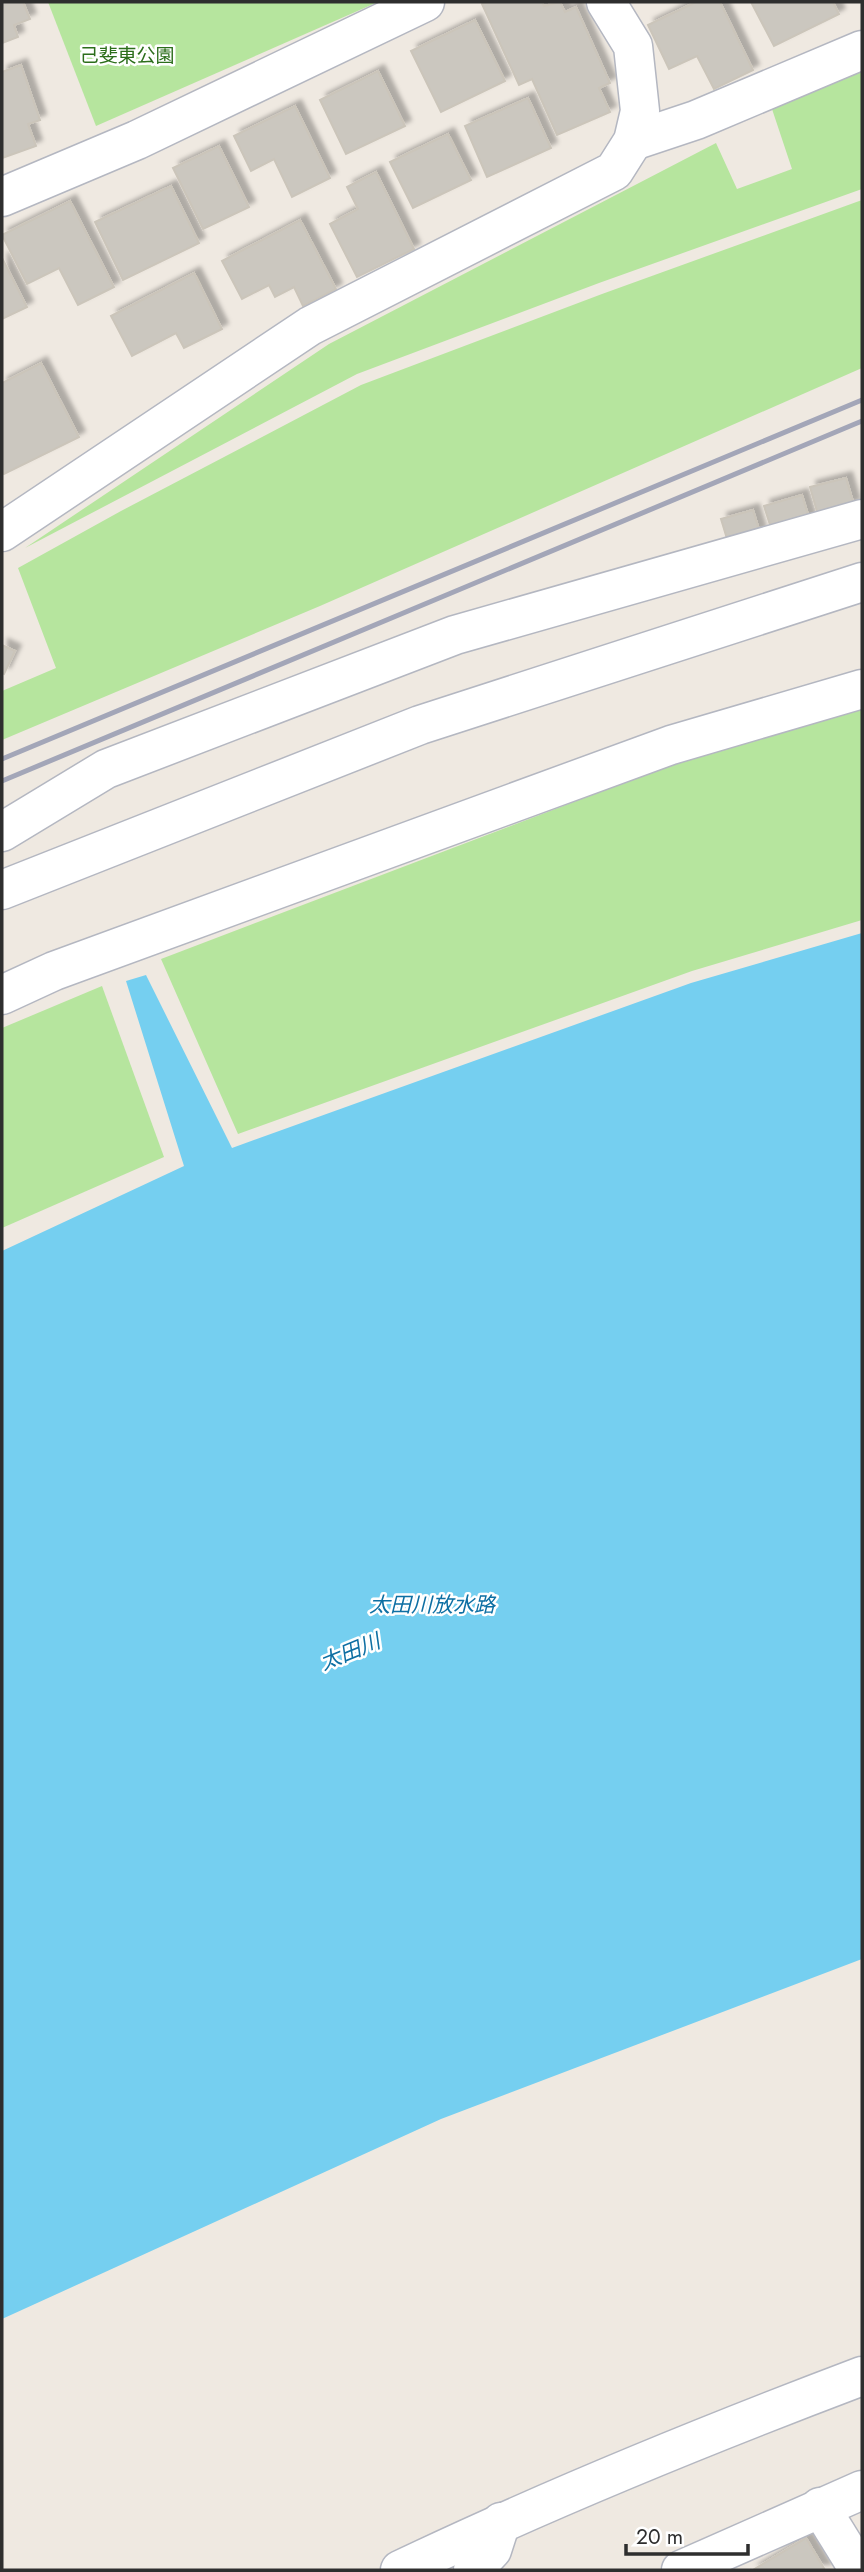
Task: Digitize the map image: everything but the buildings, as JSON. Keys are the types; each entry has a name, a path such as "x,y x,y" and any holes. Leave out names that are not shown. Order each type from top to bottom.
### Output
{"street":[{"path":"2,197 137,140 425,2"},
{"path":"2,532 310,326 614,171 633,141 640,111 633,46 606,2"},
{"path":"633,141 696,120 862,50"},
{"path":"2,832 106,769 455,635 862,519"},
{"path":"2,890 420,725 862,582"},
{"path":"2,995 54,971 671,745 862,689"},
{"path":"2,983 54,971"},
{"path":"400,2570 501,2522 862,2376"},
{"path":"681,2570 862,2490"},
{"path":"820,2507 859,2570"},
{"path":"472,2570 492,2550 501,2522"}],"green space":[{"name":"己斐東公園","path":"48,2 378,2 96,126"},
{"path":"862,70 862,189 599,283 357,374 25,548 329,344 716,143 737,189 792,169 772,109"},
{"path":"862,200 862,368 320,606 2,740 2,691 56,668 18,568 361,385"},
{"path":"862,706 862,920 692,971 238,1134 161,959 676,763"},
{"path":"102,986 164,1157 2,1228 2,1028"}],"water":[{"name":"太田川放水路","path":"862,933 862,1959 441,2119 2,2319 2,1251 184,1166 126,981 146,975 232,1148 691,983"}],"railway":[{"path":"2,759 862,400"},
{"path":"2,781 862,421"}],"water label":[{"name":"太田川","path":"350,1652"}]}
